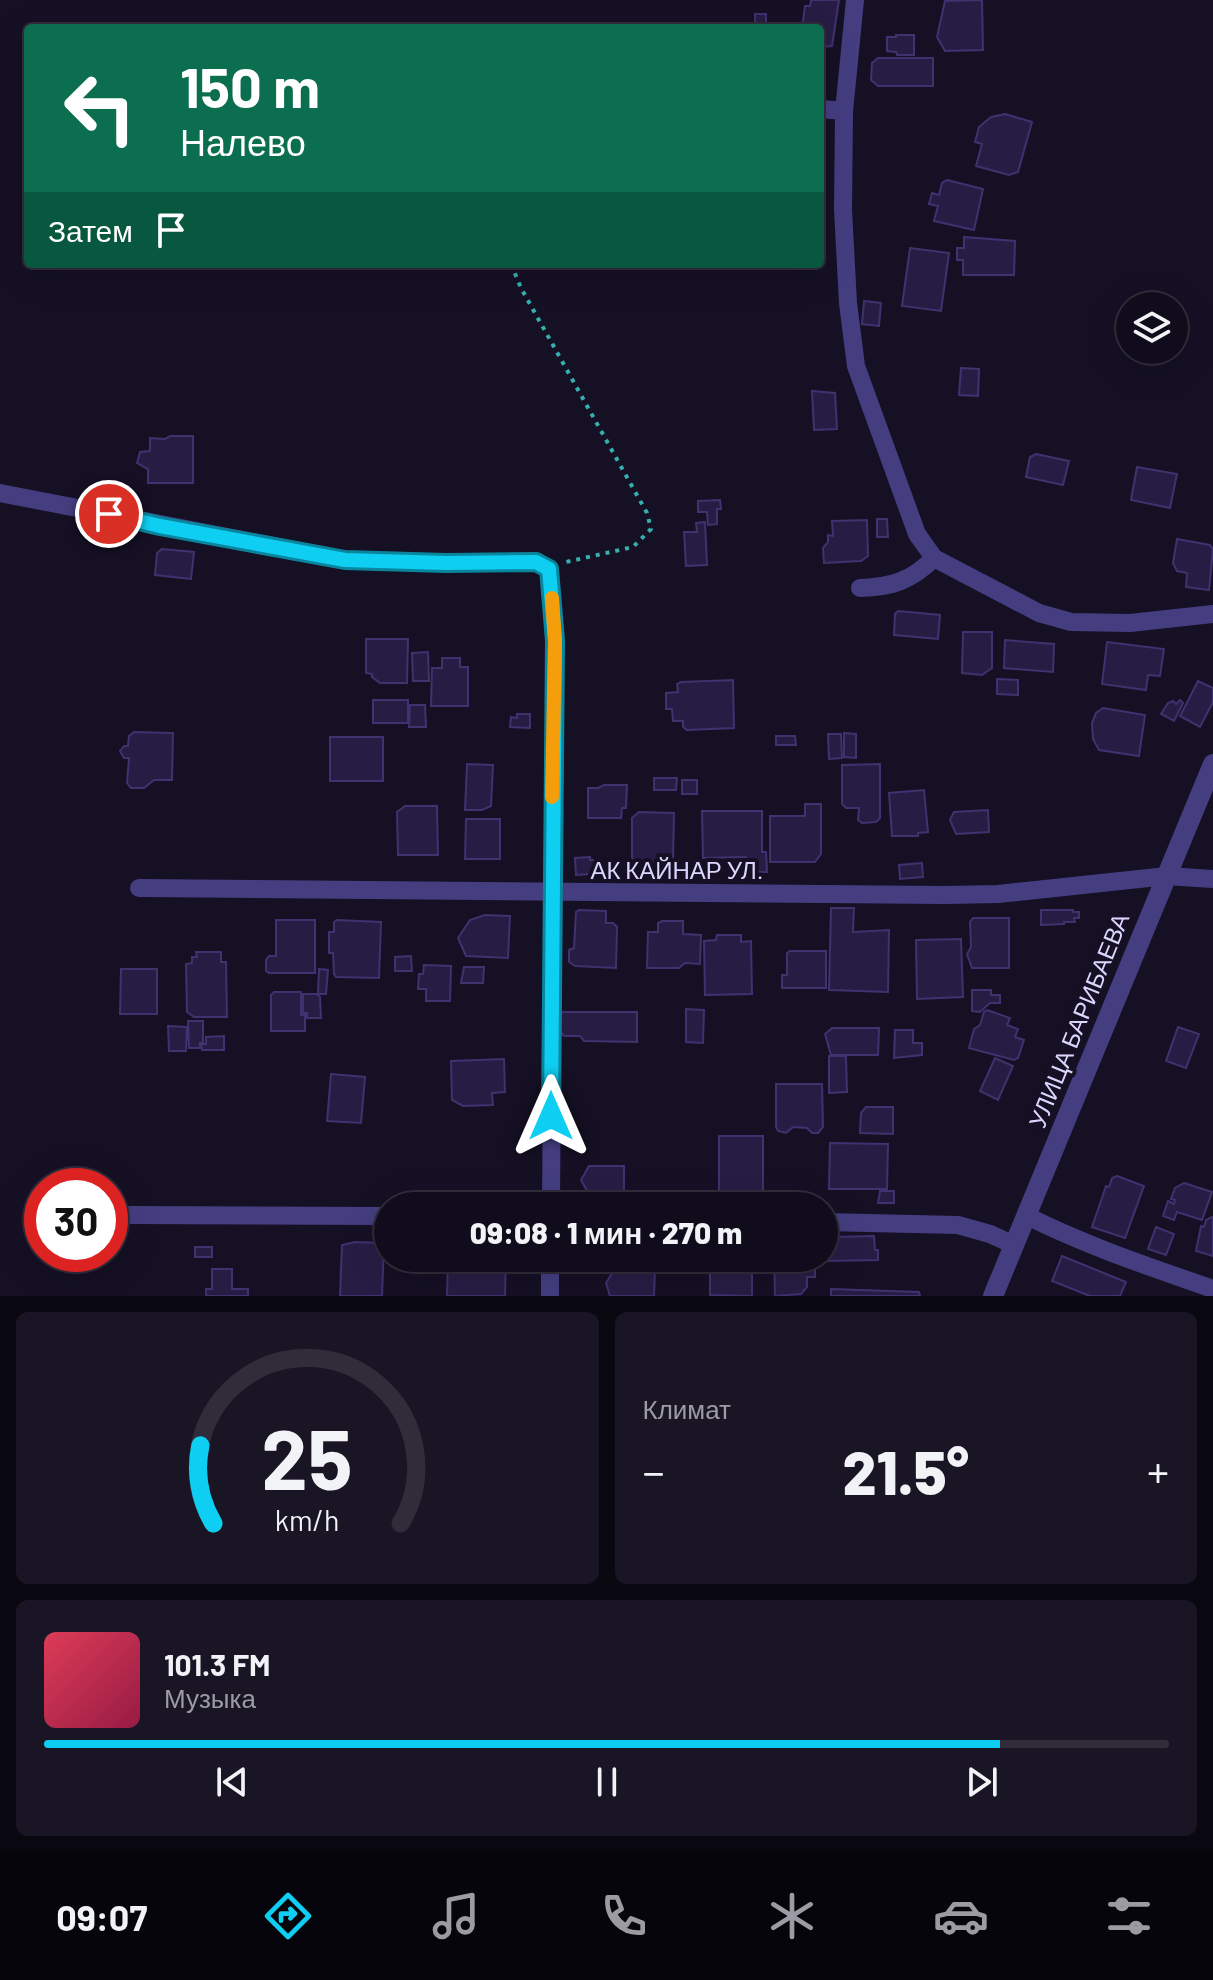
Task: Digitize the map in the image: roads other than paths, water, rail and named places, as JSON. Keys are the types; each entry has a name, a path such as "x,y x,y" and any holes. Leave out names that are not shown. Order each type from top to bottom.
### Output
{"street":[{"path":"855,0 844,111 843,210 848,303 856,366 917,534 934,558 1039,613 1071,622 1130,623 1213,614"},
{"path":"824,109 844,111"},
{"path":"0,493 345,560 536,562 549,569 555,641 551,1192"},
{"path":"860,588 895,584 917,575 934,558"},
{"name":"УЛИЦА БАРИБАЕВА","path":"993,1296 1213,764"},
{"name":"АК КАЙНАР УЛ.","path":"139,888 998,894 1167,876 1213,879"},
{"path":"129,1215 374,1216"},
{"path":"1027,1216 1117,1256 1213,1289"},
{"path":"838,1222 958,1225 1014,1245"},
{"path":"550,1272 550,1296"}]}
